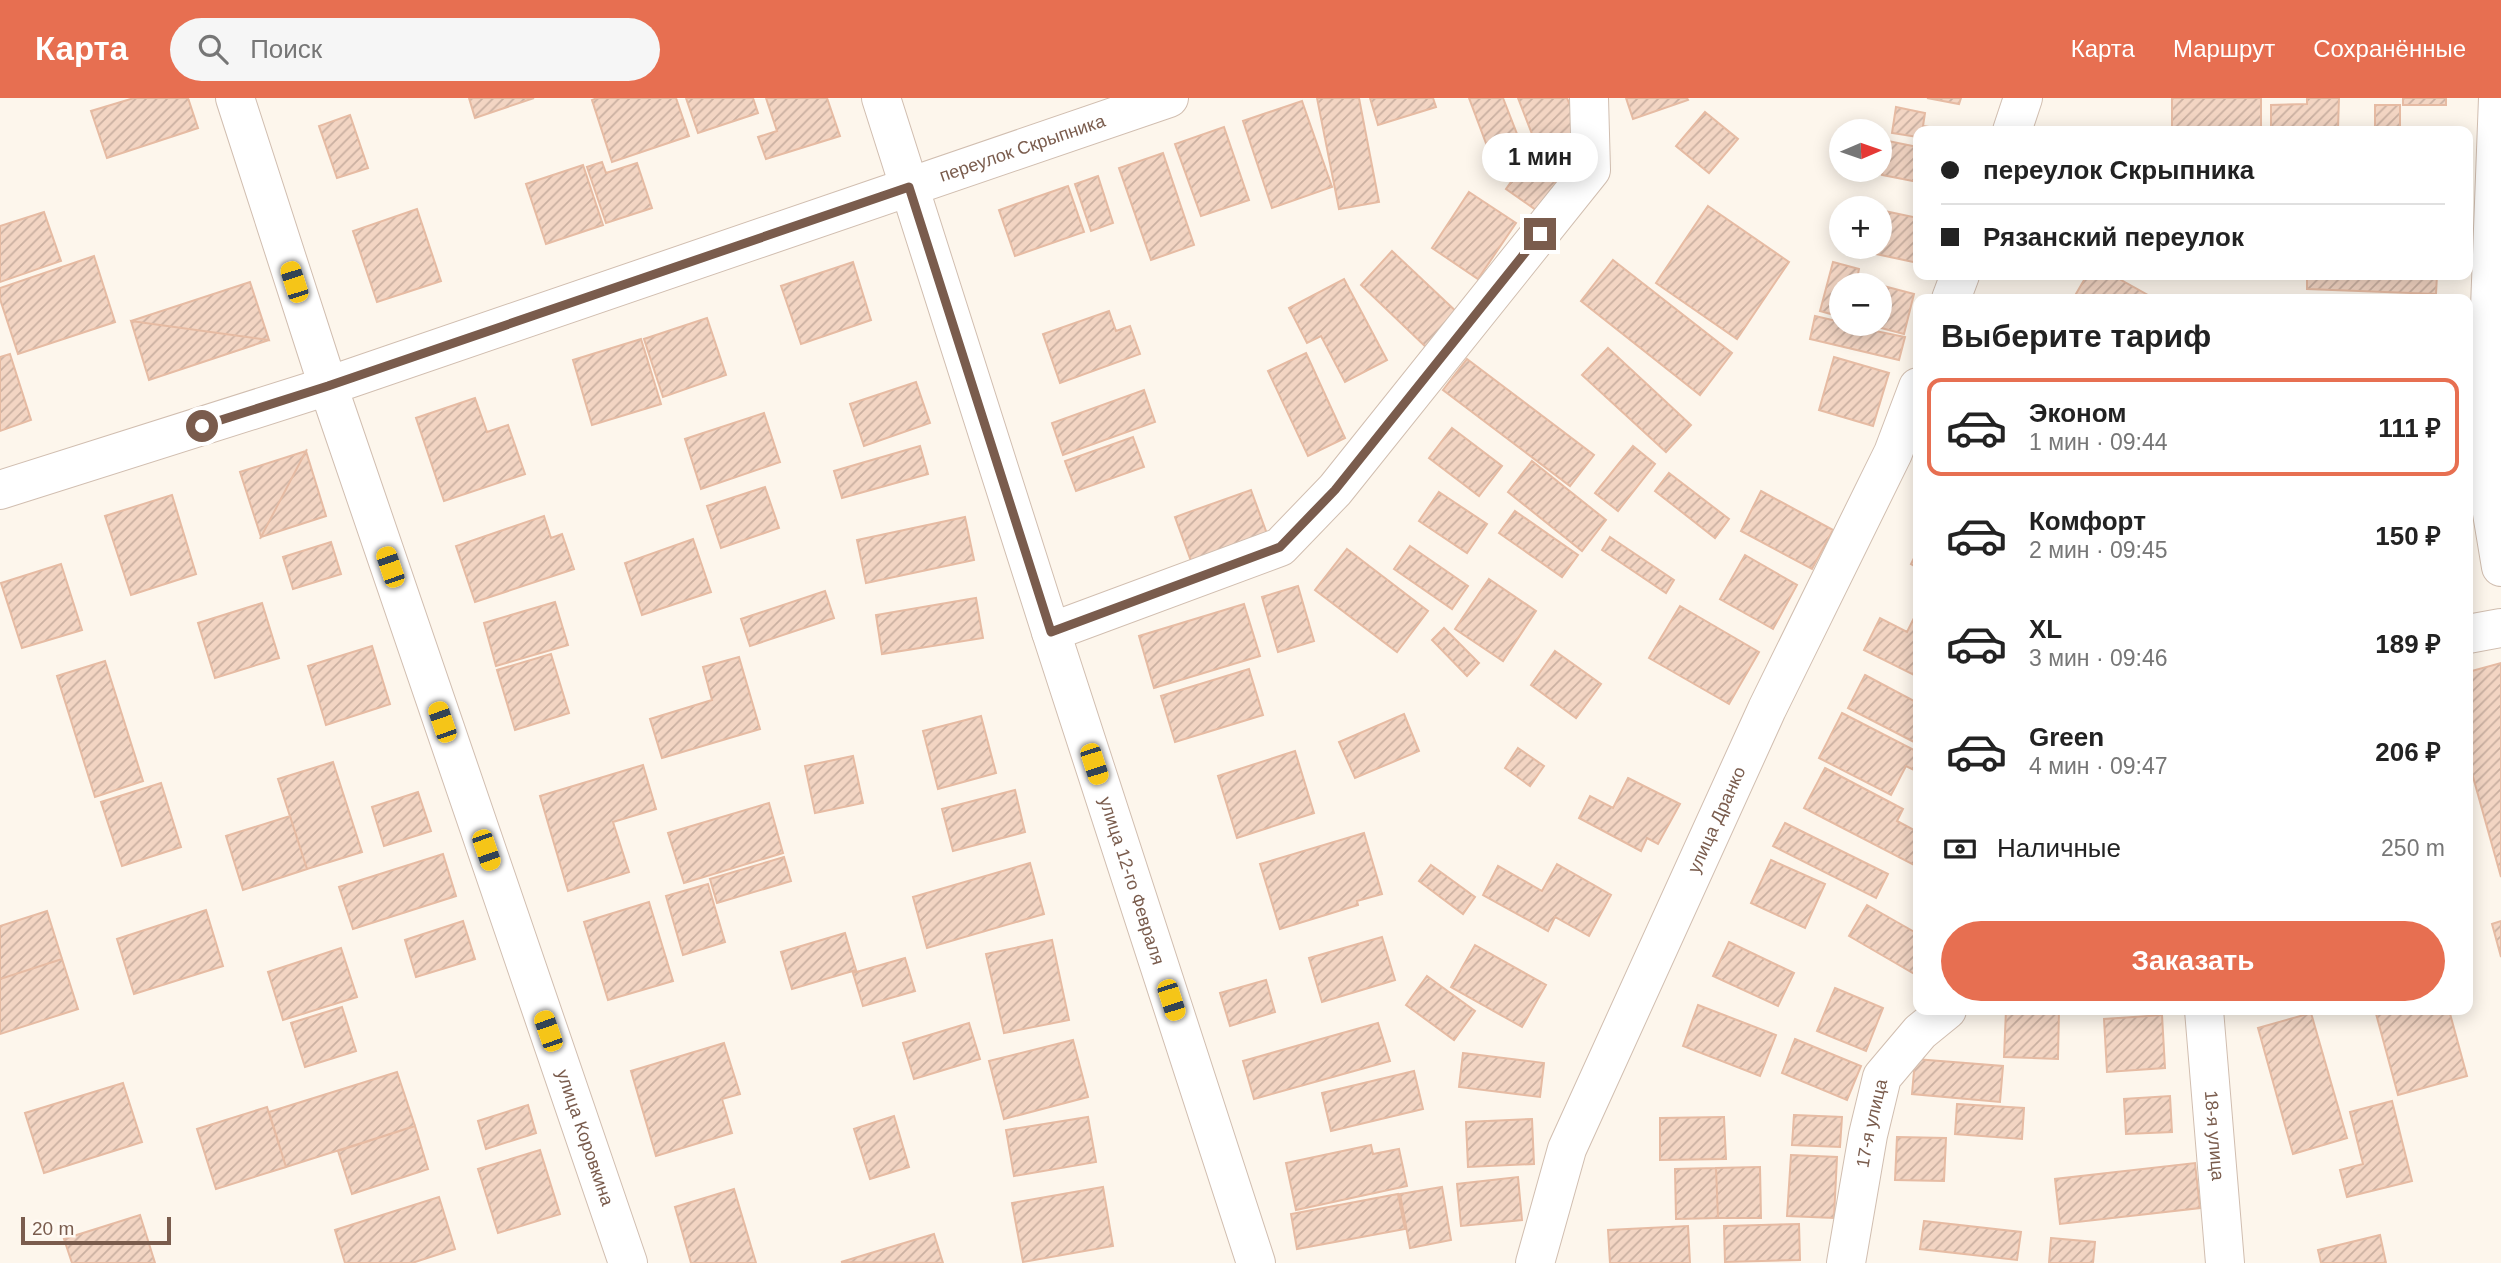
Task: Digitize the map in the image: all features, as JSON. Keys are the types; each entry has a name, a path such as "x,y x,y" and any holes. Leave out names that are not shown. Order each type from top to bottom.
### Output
{"street":[{"name":"улица Коровкина","path":"235,98 328,386 628,1263"},
{"name":"улица 12-го Февраля","path":"881,98 1256,1263"},
{"name":"переулок Скрыпника","path":"0,490 328,386 1169,98"},
{"path":"1051,632 1280,547 1335,490 1591,170 1589,98"},
{"path":"2014,126 2023,98"},
{"path":"2498,98 2484,465 2501,567"},
{"name":"улица Дранко","path":"1535,1263 1567,1149 1767,709 1894,453 1913,401"},
{"path":"2473,633 2501,628"},
{"name":"17-я улица","path":"1846,1263 1868,1135 1882,1077 1920,1032 1941,1015"},
{"name":"18-я улица","path":"2204,1015 2225,1263"}],"building":[{"path":"134,98 188,98 198,128 107,158 91,111"},
{"path":"469,98 534,98 475,118"},
{"path":"676,98 689,136 612,162 592,100"},
{"path":"686,98 753,98 758,113 698,133"},
{"path":"766,98 827,98 840,136 766,159 758,137 777,131"},
{"path":"1317,98 1359,98 1379,202 1339,209"},
{"path":"1370,98 1433,98 1436,107 1378,125"},
{"path":"1469,98 1503,98 1517,134 1487,146"},
{"path":"1518,98 1567,98 1582,136 1539,152"},
{"path":"1626,98 1687,98 1688,100 1633,119"},
{"path":"1927,98 1961,98 1959,104"},
{"path":"2172,98 2261,98 2261,126 2172,126"},
{"path":"2307,98 2339,98 2338,126 2271,126 2271,105 2307,104"},
{"path":"2403,98 2446,98 2446,105 2403,105"},
{"path":"1302,101 1332,187 1272,208 1243,121"},
{"path":"2375,105 2400,105 2400,126 2375,126"},
{"path":"1896,107 1925,113 1923,126 1913,126 1913,136 1892,133"},
{"path":"1705,112 1738,139 1709,173 1676,146"},
{"path":"350,115 368,168 337,178 319,126"},
{"path":"1224,127 1249,200 1201,216 1175,144"},
{"path":"1892,142 1913,146 1913,181 1892,177"},
{"path":"1163,153 1194,245 1151,260 1119,168"},
{"path":"1526,161 1556,183 1536,210 1506,189"},
{"path":"602,162 606,173 637,163 652,208 606,223 587,167"},
{"path":"583,165 603,225 546,244 526,184"},
{"path":"1098,176 1113,223 1091,231 1075,184"},
{"path":"1068,186 1084,232 1015,256 999,210"},
{"path":"1469,192 1516,223 1478,279 1432,248"},
{"path":"1708,206 1789,262 1737,339 1656,283"},
{"path":"417,209 441,281 377,302 353,231"},
{"path":"44,212 61,261 0,282 0,226"},
{"path":"1892,213 1913,217 1913,262 1892,257"},
{"path":"1392,251 1460,315 1428,349 1361,285"},
{"path":"94,256 115,322 18,354 0,299 0,288"},
{"path":"1613,260 1732,353 1700,395 1581,301"},
{"path":"853,262 871,320 801,344 781,286"},
{"path":"1833,262 1859,269 1858,273 1830,273"},
{"path":"1829,277 1829,314 1820,311"},
{"path":"1344,279 1387,360 1345,382 1321,336 1307,343 1289,308"},
{"path":"2084,280 2121,280 2146,294 2076,294"},
{"path":"2307,280 2437,280 2436,294 2307,289"},
{"path":"250,282 269,340 131,321"},
{"path":"1892,288 1914,294 1904,334 1892,331"},
{"path":"1109,311 1116,331 1130,326 1140,354 1060,383 1043,334"},
{"path":"1815,316 1829,319 1829,336 1892,334 1905,337 1899,360 1810,339"},
{"path":"707,318 726,375 663,397 644,339"},
{"path":"131,321 269,340 149,380"},
{"path":"641,339 661,404 592,425 573,360"},
{"path":"1608,348 1691,425 1666,452 1582,375"},
{"path":"1306,353 1345,438 1308,456 1268,371"},
{"path":"10,354 31,420 0,431 0,357"},
{"path":"1834,357 1889,373 1873,426 1819,410"},
{"path":"1467,359 1594,455 1570,486 1443,390"},
{"path":"916,382 930,423 864,446 850,404"},
{"path":"1144,390 1155,422 1063,455 1052,423"},
{"path":"475,398 487,432 508,425 525,474 444,501 416,418"},
{"path":"764,413 780,462 701,489 685,439"},
{"path":"1452,428 1502,466 1479,496 1429,458"},
{"path":"1133,437 1144,467 1076,491 1065,461"},
{"path":"920,446 928,474 842,498 834,471"},
{"path":"1633,446 1655,464 1618,511 1595,493"},
{"path":"306,451 326,516 261,537"},
{"path":"306,451 261,537 240,472"},
{"path":"1532,461 1606,520 1582,551 1508,492"},
{"path":"1669,473 1729,519 1715,538 1655,491"},
{"path":"765,487 779,528 721,548 707,506"},
{"path":"1251,490 1267,534 1191,561 1175,517"},
{"path":"1761,491 1833,530 1812,569 1741,531"},
{"path":"1439,492 1487,524 1467,553 1419,521"},
{"path":"172,495 196,574 131,595 105,516"},
{"path":"1515,511 1578,555 1562,577 1499,533"},
{"path":"544,516 551,538 562,534 574,569 475,602 456,546"},
{"path":"965,517 974,560 866,583 857,540"},
{"path":"1610,537 1674,580 1666,593 1602,550"},
{"path":"693,539 711,592 642,615 625,563"},
{"path":"331,542 341,574 293,589 283,557"},
{"path":"1410,546 1468,586 1452,609 1394,569"},
{"path":"1347,549 1428,611 1397,652 1315,590"},
{"path":"1745,555 1797,585 1773,629 1720,599"},
{"path":"61,564 82,630 22,648 1,583"},
{"path":"1489,579 1536,611 1503,661 1455,629"},
{"path":"1298,586 1314,641 1278,652 1262,597"},
{"path":"825,591 834,618 750,646 741,619"},
{"path":"976,598 983,638 882,654 876,615"},
{"path":"555,602 568,645 496,666 484,623"},
{"path":"262,603 279,658 215,678 198,623"},
{"path":"1244,604 1260,656 1154,688 1139,636"},
{"path":"1680,606 1759,652 1729,704 1649,658"},
{"path":"1880,618 1907,632 1913,620 1913,674 1864,650"},
{"path":"1444,628 1479,663 1467,676 1432,640"},
{"path":"372,646 390,704 326,725 308,666"},
{"path":"1555,651 1601,684 1576,718 1531,685"},
{"path":"551,654 569,713 515,730 497,670"},
{"path":"739,657 760,729 662,758 650,719 712,700 703,667"},
{"path":"105,661 143,781 95,797 57,676"},
{"path":"2501,663 2501,877 2473,777 2473,671"},
{"path":"1249,669 1263,715 1175,742 1161,696"},
{"path":"1865,675 1913,700 1913,741 1848,708"},
{"path":"1842,713 1913,749 1913,770 1906,766 1891,795 1819,758"},
{"path":"1404,714 1419,751 1355,778 1339,742"},
{"path":"981,716 996,773 938,789 923,731"},
{"path":"1518,748 1544,766 1530,786 1505,768"},
{"path":"1295,751 1314,813 1237,838 1218,776"},
{"path":"853,756 863,803 815,813 805,766"},
{"path":"333,762 362,852 307,869 278,779"},
{"path":"643,765 656,809 613,822 629,872 568,891 540,796"},
{"path":"1825,768 1903,809 1897,821 1913,829 1913,864 1804,808"},
{"path":"1628,778 1680,804 1658,844 1647,838 1641,851 1579,818 1590,796 1613,808"},
{"path":"161,783 181,847 122,866 101,802"},
{"path":"1015,790 1025,832 953,851 942,809"},
{"path":"418,792 431,831 384,846 372,807"},
{"path":"769,803 783,853 684,883 668,833"},
{"path":"290,816 307,869 243,890 226,836"},
{"path":"1785,823 1888,874 1876,898 1773,846"},
{"path":"1364,833 1382,894 1357,901 1358,905 1280,929 1260,864"},
{"path":"443,854 456,896 353,929 339,887"},
{"path":"784,857 791,881 717,903 710,879"},
{"path":"1771,860 1825,884 1805,928 1751,903"},
{"path":"1030,863 1044,914 927,948 913,897"},
{"path":"1557,864 1611,895 1589,936 1555,917 1548,931 1483,895 1498,866 1542,891"},
{"path":"1431,865 1475,897 1463,914 1419,881"},
{"path":"708,884 725,942 683,955 666,896"},
{"path":"649,902 673,981 608,1000 584,922"},
{"path":"1867,905 1913,931 1913,973 1849,936"},
{"path":"206,910 223,966 134,994 117,939"},
{"path":"47,911 62,959 0,979 0,926"},
{"path":"463,921 475,959 416,977 405,940"},
{"path":"2501,921 2501,957 2492,924"},
{"path":"845,933 856,970 792,989 781,952"},
{"path":"1382,937 1395,980 1322,1002 1309,958"},
{"path":"1052,940 1069,1020 1004,1033 986,954"},
{"path":"1729,942 1794,973 1778,1006 1713,976"},
{"path":"1475,945 1546,985 1522,1027 1451,987"},
{"path":"341,948 357,997 283,1020 268,972"},
{"path":"905,958 915,991 863,1006 853,973"},
{"path":"62,959 78,1009 0,1034 0,979"},
{"path":"1427,976 1475,1011 1454,1040 1406,1005"},
{"path":"1266,980 1275,1012 1230,1026 1220,993"},
{"path":"1835,988 1883,1008 1866,1051 1817,1031"},
{"path":"1698,1005 1776,1035 1760,1076 1683,1046"},
{"path":"342,1007 356,1051 305,1067 291,1023"},
{"path":"2006,1015 2059,1015 2058,1059 2004,1057"},
{"path":"2162,1015 2165,1068 2107,1072 2104,1019"},
{"path":"2312,1015 2347,1138 2293,1154 2258,1028"},
{"path":"2376,1015 2450,1015 2467,1076 2398,1095"},
{"path":"969,1023 980,1059 914,1079 903,1043"},
{"path":"1378,1023 1390,1061 1254,1099 1243,1061"},
{"path":"1795,1039 1861,1066 1847,1100 1782,1073"},
{"path":"1073,1040 1088,1097 1004,1119 989,1061"},
{"path":"724,1043 740,1094 722,1099 732,1133 656,1156 631,1071"},
{"path":"1463,1053 1544,1063 1540,1097 1459,1087"},
{"path":"1915,1059 2003,1066 2000,1102 1912,1094"},
{"path":"1414,1071 1423,1109 1331,1131 1322,1093"},
{"path":"397,1072 415,1126 286,1167 269,1112"},
{"path":"123,1083 142,1142 44,1173 25,1113"},
{"path":"2170,1096 2172,1132 2126,1134 2124,1099"},
{"path":"2392,1101 2412,1181 2347,1197 2340,1170 2363,1164 2350,1112"},
{"path":"1957,1104 2024,1108 2022,1139 1955,1134"},
{"path":"528,1105 536,1133 486,1149 478,1121"},
{"path":"267,1107 286,1167 216,1189 197,1129"},
{"path":"1794,1115 1842,1117 1840,1147 1792,1145"},
{"path":"894,1116 909,1167 870,1179 854,1129"},
{"path":"1088,1117 1096,1162 1014,1176 1006,1130"},
{"path":"1724,1117 1726,1159 1660,1160 1660,1118"},
{"path":"1532,1119 1534,1164 1468,1167 1466,1122"},
{"path":"415,1126 428,1169 352,1194 338,1151"},
{"path":"1897,1137 1946,1138 1944,1181 1895,1180"},
{"path":"1371,1145 1373,1154 1399,1149 1407,1186 1296,1210 1286,1163"},
{"path":"540,1150 560,1214 498,1233 478,1169"},
{"path":"1791,1155 1837,1157 1834,1218 1787,1216"},
{"path":"2195,1163 2200,1208 2060,1224 2055,1179"},
{"path":"1760,1167 1761,1218 1718,1218 1716,1168"},
{"path":"1716,1168 1718,1218 1676,1219 1675,1169"},
{"path":"1518,1177 1522,1220 1461,1226 1457,1184"},
{"path":"1103,1187 1113,1246 1023,1262 1012,1203"},
{"path":"1442,1187 1451,1240 1410,1248 1400,1194"},
{"path":"734,1189 756,1263 691,1263 675,1207"},
{"path":"1398,1194 1405,1229 1297,1249 1291,1214"},
{"path":"439,1197 455,1249 412,1263 345,1263 335,1230"},
{"path":"140,1215 155,1263 72,1263 64,1239"},
{"path":"1924,1221 2021,1232 2017,1260 1920,1249"},
{"path":"1799,1224 1800,1260 1725,1262 1724,1226"},
{"path":"1688,1226 1690,1263 1610,1263 1608,1230"},
{"path":"934,1234 943,1263 841,1262"},
{"path":"2380,1235 2386,1263 2321,1263 2318,1250"},
{"path":"2051,1238 2095,1242 2093,1263 2049,1263"}],"route":[{"path":"202,426 328,386 909,187 1051,632 1280,547 1335,490 1540,234"}]}
